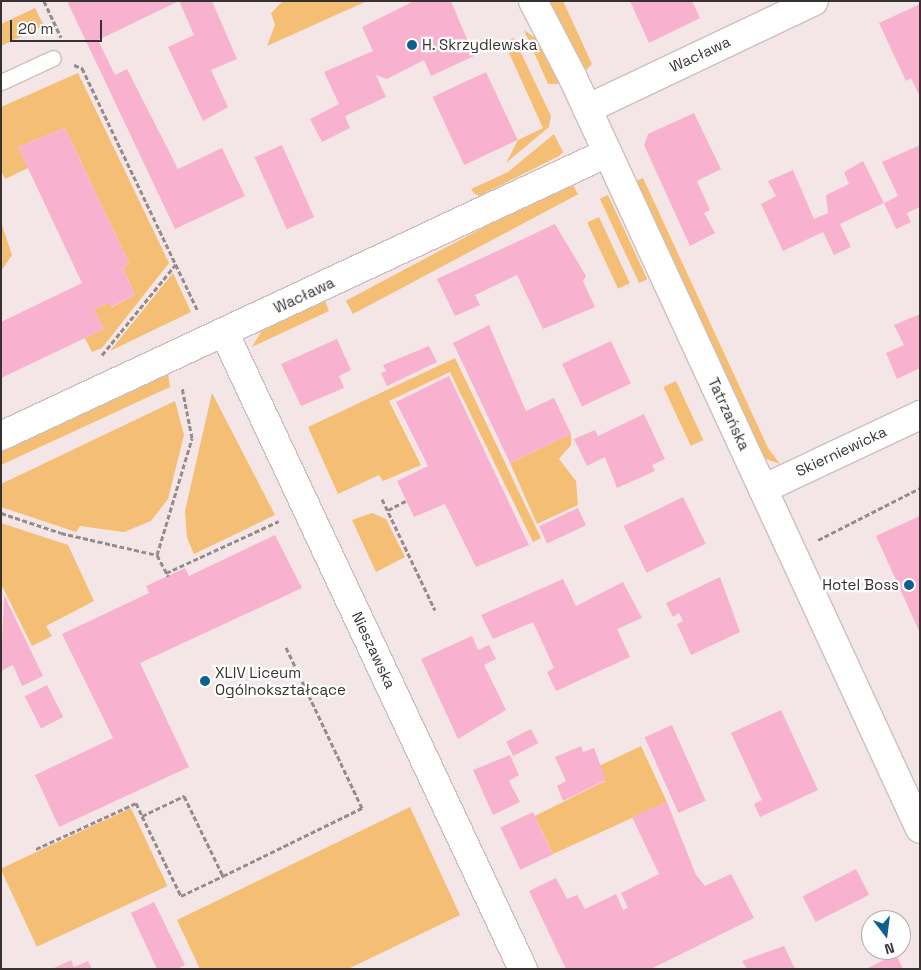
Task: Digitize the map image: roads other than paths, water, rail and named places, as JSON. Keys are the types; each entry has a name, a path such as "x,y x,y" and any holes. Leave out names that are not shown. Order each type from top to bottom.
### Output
{"street":[{"name":"Tatrzańska","path":"532,1 587,109 919,824"},
{"name":"Wacława","path":"587,109 814,1"},
{"name":"Wacława","path":"1,436 607,153"},
{"name":"Nieszawska","path":"224,332 523,969"},
{"name":"Skierniewicka","path":"763,489 920,415"}],"lane":[{"path":"1,82 53,58"}],"place":[{"name":"H. Skrzydlewska","path":"412,45"},
{"name":"Hotel Boss","path":"909,585"},
{"name":"XLIV Liceum Ogólnokształcące","path":"205,681"}]}
